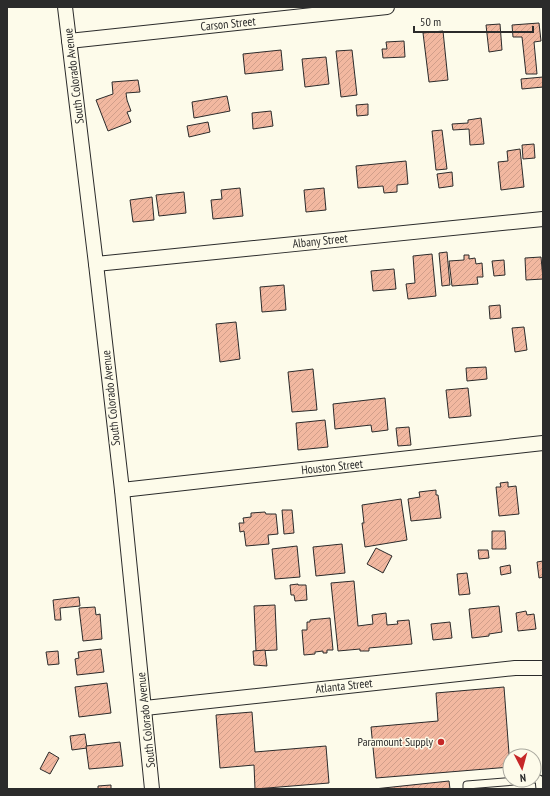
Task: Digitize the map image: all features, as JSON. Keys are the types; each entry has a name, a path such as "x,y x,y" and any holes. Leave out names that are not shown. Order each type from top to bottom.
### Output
{"street":[{"name":"South Colorado Avenue","path":"65,7 122,490 152,789"},
{"name":"Carson Street","path":"69,41 387,7"},
{"name":"Albany Street","path":"96,264 543,219"},
{"name":"Houston Street","path":"122,490 543,443"},
{"name":"Atlanta Street","path":"145,708 515,668 543,668"}],"lane":[{"path":"467,789 467,785 502,782"}],"building":[{"path":"539,23 541,41 534,42 537,74 526,74 522,37 513,37 512,25"},
{"path":"500,24 502,50 489,52 486,25"},
{"path":"443,31 448,80 429,82 423,33"},
{"path":"404,41 405,57 383,58 382,49 387,49 386,42"},
{"path":"281,50 283,70 245,74 243,54"},
{"path":"352,50 357,95 341,97 336,51"},
{"path":"326,57 329,84 305,87 302,59"},
{"path":"543,77 543,87 522,89 521,79"},
{"path":"138,80 140,92 126,93 131,111 127,112 131,122 108,131 96,100 113,94 112,82"},
{"path":"227,96 230,111 194,118 192,102"},
{"path":"368,104 368,115 357,116 356,105"},
{"path":"271,111 273,126 253,129 252,113"},
{"path":"481,118 484,144 470,145 469,129 453,130 452,124 468,123 468,120"},
{"path":"208,122 210,132 189,137 187,126"},
{"path":"442,130 447,169 436,170 432,131"},
{"path":"534,144 535,158 523,159 522,145"},
{"path":"520,149 524,187 501,190 498,162 508,161 507,151"},
{"path":"406,161 408,184 397,185 397,192 384,193 383,186 358,188 356,166"},
{"path":"452,172 453,186 439,188 437,174"},
{"path":"240,188 243,216 213,219 211,200 222,199 221,190"},
{"path":"324,188 326,210 306,212 304,190"},
{"path":"184,192 186,213 159,216 156,195"},
{"path":"152,197 154,220 133,222 130,200"},
{"path":"447,252 450,285 442,286 439,253"},
{"path":"432,254 436,296 408,299 406,284 415,283 413,256"},
{"path":"464,255 469,255 469,259 475,258 476,264 482,263 483,277 477,277 478,284 452,286 449,261 464,260"},
{"path":"541,257 543,279 526,280 525,258"},
{"path":"504,260 505,275 494,276 492,261"},
{"path":"394,269 396,289 373,291 371,271"},
{"path":"284,285 286,310 262,312 260,287"},
{"path":"500,305 501,318 490,319 489,306"},
{"path":"236,322 240,359 220,362 216,324"},
{"path":"524,327 527,350 515,352 512,328"},
{"path":"486,367 487,379 467,381 466,368"},
{"path":"313,369 317,410 292,412 288,372"},
{"path":"468,388 471,416 449,418 446,390"},
{"path":"385,398 388,430 372,432 371,425 335,429 333,404"},
{"path":"325,420 328,447 298,450 296,423"},
{"path":"409,427 411,445 398,446 396,428"},
{"path":"508,482 508,487 516,486 519,514 499,516 496,487 501,487 500,483"},
{"path":"436,490 441,518 411,521 408,499 420,497 419,492"},
{"path":"401,499 407,540 365,547 362,523 364,523 362,505"},
{"path":"282,510 292,510 294,533 284,534"},
{"path":"265,512 266,514 276,514 278,534 268,535 269,544 246,546 244,531 240,532 239,523 244,523 243,518 251,517 251,513"},
{"path":"492,531 505,531 506,549 492,549"},
{"path":"342,544 345,573 316,576 313,547"},
{"path":"297,546 300,577 275,579 272,549"},
{"path":"376,548 392,556 383,573 367,564"},
{"path":"478,550 488,550 489,558 479,559"},
{"path":"543,561 543,577 539,578 537,562"},
{"path":"510,565 511,573 501,575 500,567"},
{"path":"467,573 470,594 459,595 457,574"},
{"path":"354,581 358,626 373,624 372,615 386,613 387,625 398,624 397,621 409,620 412,644 369,648 369,651 360,651 360,649 338,651 331,583"},
{"path":"290,585 306,585 307,600 295,601 294,595 291,595"},
{"path":"79,597 80,606 60,608 61,620 55,620 53,600"},
{"path":"275,605 277,650 256,651 254,606"},
{"path":"499,606 502,632 489,634 489,636 472,638 469,609"},
{"path":"95,607 96,615 100,614 102,639 83,641 79,608"},
{"path":"526,611 527,615 534,614 536,629 518,631 516,613"},
{"path":"330,618 333,650 327,650 327,653 323,653 323,651 315,652 315,654 304,655 302,630 307,630 307,622 310,622 310,620"},
{"path":"450,622 452,638 433,640 431,624"},
{"path":"101,649 104,672 77,675 75,659 79,658 78,652"},
{"path":"265,650 267,666 254,665 253,651"},
{"path":"58,651 59,664 48,665 46,652"},
{"path":"107,683 111,713 79,717 75,687"},
{"name":"Paramount Supply","path":"504,687 509,748 502,748 502,768 376,778 371,727 438,721 436,693"},
{"path":"252,712 255,752 326,746 329,783 255,789 254,765 220,768 216,715"},
{"path":"85,734 87,748 72,750 70,736"},
{"path":"120,742 123,766 89,769 86,746"},
{"path":"49,752 59,758 50,774 40,769"},
{"path":"449,781 450,789 374,789"},
{"path":"111,785 111,789 98,789 98,786"}],"place":[{"name":"Paramount Supply","path":"441,742"}]}
